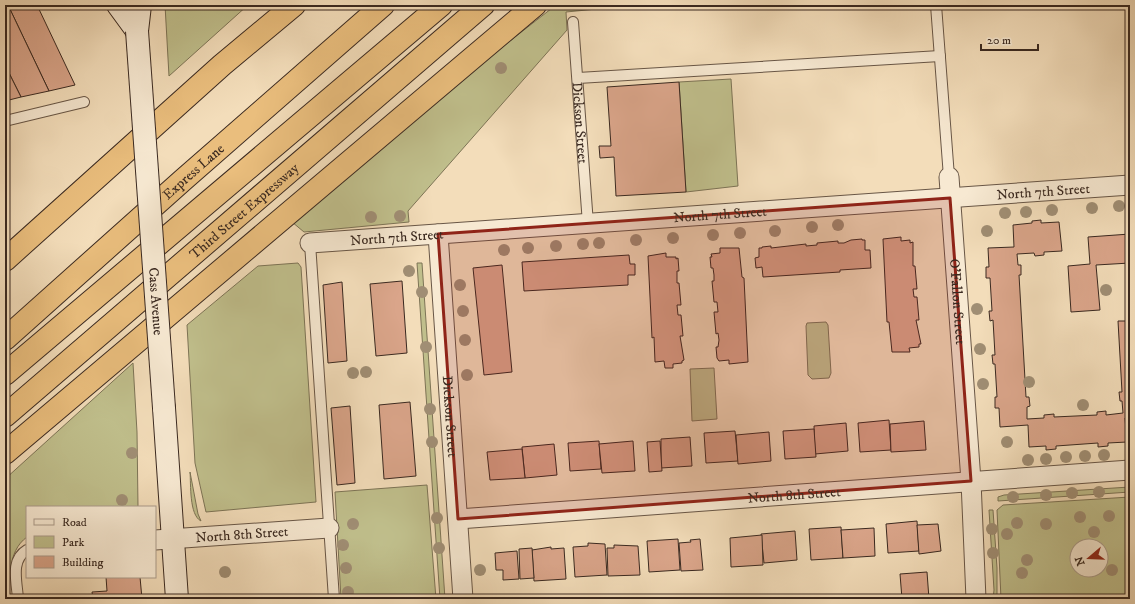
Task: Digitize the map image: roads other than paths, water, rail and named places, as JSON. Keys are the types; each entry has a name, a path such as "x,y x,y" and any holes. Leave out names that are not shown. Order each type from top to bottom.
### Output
{"highway":[{"path":"5,260 216,70 294,5"},
{"name":"Express Lane","path":"5,339 182,180 383,5"},
{"path":"5,374 441,5"},
{"name":"Third Street Expressway","path":"5,416 483,5"},
{"path":"5,453 535,5"}],"main road":[{"path":"118,5 137,31"},
{"name":"Cass Avenue","path":"132,5 137,31 164,408 164,540 177,599"},
{"path":"137,31 140,5"}],"street":[{"name":"O'Fallon Street","path":"949,177 971,481 976,599"},
{"name":"North 7th Street","path":"310,243 1130,185"},
{"name":"Dickson Street","path":"438,234 463,599"},
{"name":"North 8th Street","path":"458,519 1130,470"},
{"name":"North 8th Street","path":"164,540 329,528"}],"lane":[{"name":"O'Fallon Street","path":"936,5 949,177"},
{"name":"Dickson Street","path":"573,22 588,224"},
{"path":"578,78 940,56"},
{"path":"5,121 84,102"},
{"path":"310,243 334,599"},
{"path":"18,599 16,562 21,554 26,551"}]}
